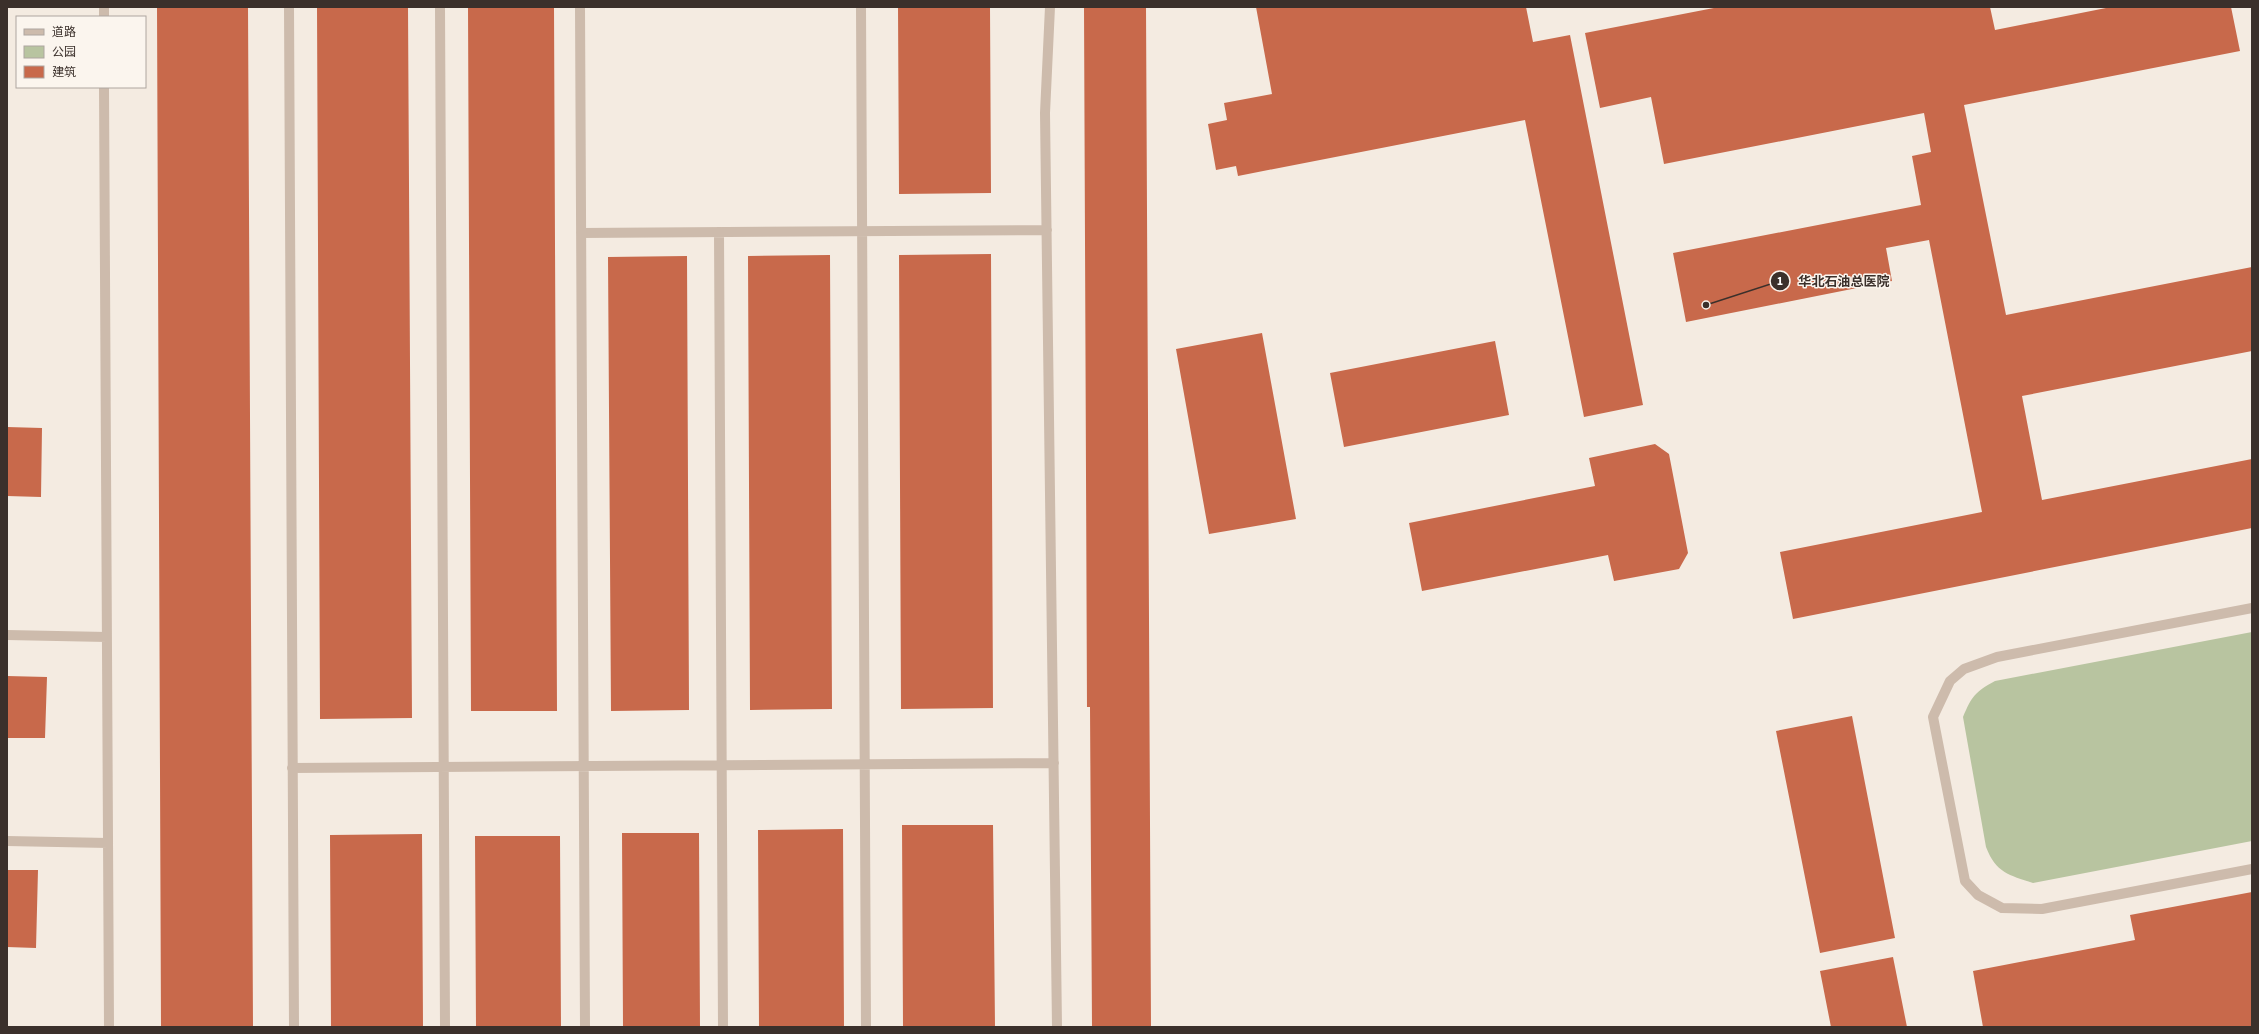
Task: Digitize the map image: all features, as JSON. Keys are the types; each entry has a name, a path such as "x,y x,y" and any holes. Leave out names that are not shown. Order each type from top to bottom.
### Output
{"street":[{"path":"289,7 294,1027"},
{"path":"440,7 445,1027"},
{"path":"580,7 585,1027"},
{"path":"861,7 866,1027"},
{"path":"1050,7 1045,113 1057,1027"},
{"path":"104,88 109,1027"},
{"path":"581,233 1047,230"},
{"path":"719,232 723,1027"},
{"path":"2252,608 1997,657 1964,669 1950,682 1933,717 1965,881 1978,896 2002,908 2042,909 2252,869"},
{"path":"7,635 107,637"},
{"path":"292,768 1054,763"},
{"path":"7,841 108,843"}],"green space":[{"path":"2252,632 2252,841 2033,883 2010,875 1999,868 1990,856 1986,847 1963,717 1972,699 1978,692 1995,681"}],"building":[{"path":"157,7 248,7 253,1027 161,1027"},
{"path":"317,7 408,7 412,718 320,719"},
{"path":"468,7 554,7 557,711 471,711"},
{"path":"898,7 990,7 991,193 899,194"},
{"path":"1084,7 1146,7 1151,1027 1092,1027 1090,707 1087,707"},
{"path":"1256,7 1526,7 1533,42 1570,35 1643,405 1584,417 1525,120 1238,176 1236,166 1216,170 1208,124 1227,120 1224,103 1272,94"},
{"path":"1719,7 1990,7 1995,30 2111,7 2231,7 2240,51 1964,105 2006,315 2252,267 2252,351 2022,396 2042,500 2252,459 2252,528 1793,619 1780,552 1982,512 1929,240 1886,248 1892,281 1686,322 1673,253 1921,205 1912,156 1931,152 1924,113 1664,164 1651,97 1600,108 1585,33"},
{"path":"991,254 993,708 901,709 899,255"},
{"path":"830,255 832,709 750,710 748,256"},
{"path":"687,256 689,710 611,711 608,257"},
{"path":"1262,333 1296,519 1209,534 1176,349"},
{"path":"1495,341 1509,415 1344,447 1330,373"},
{"path":"7,427 42,428 41,497 7,496"},
{"path":"1655,444 1669,454 1688,553 1679,569 1614,581 1608,555 1422,591 1409,523 1595,486 1589,458"},
{"path":"7,676 47,677 45,738 7,738"},
{"path":"1852,716 1895,938 1820,953 1776,731"},
{"path":"902,825 993,825 995,1027 903,1027"},
{"path":"843,829 844,1027 759,1027 758,830"},
{"path":"622,833 699,833 700,1027 623,1027"},
{"path":"422,834 423,1027 331,1027 330,835"},
{"path":"475,836 560,836 561,1027 476,1027"},
{"path":"7,870 38,870 36,948 7,947"},
{"path":"2252,892 2252,1027 1983,1027 1973,971 2135,940 2130,915"},
{"path":"1893,957 1907,1027 1831,1027 1820,971"}],"place":[{"name":"华北石油总医院","path":"1706,305"}]}
